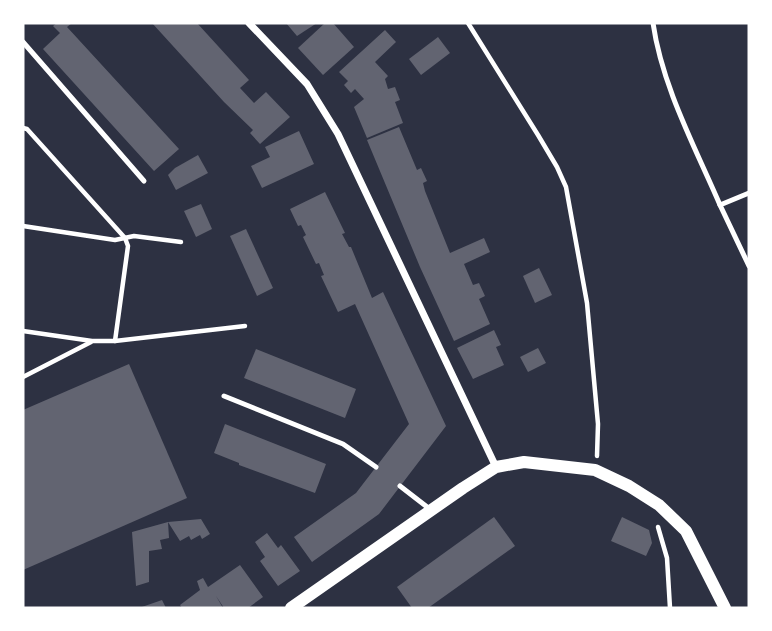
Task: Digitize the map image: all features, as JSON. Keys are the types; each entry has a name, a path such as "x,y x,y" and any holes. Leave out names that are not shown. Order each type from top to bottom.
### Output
{"street":[{"path":"249,23 307,84 338,134 496,467"},
{"path":"291,608 496,467 524,463 595,470 629,486 659,505 686,531 725,608"}],"lane":[{"path":"653,23 657,51 669,86 749,266"},
{"path":"23,42 144,181"},
{"path":"720,205 749,193"},
{"path":"225,396 343,444 376,467"},
{"path":"400,486 431,510"}],"path":[{"path":"468,23 538,135 566,187 587,303 598,424 595,470"},
{"path":"23,128 27,129 125,238 128,246 115,341"},
{"path":"23,226 116,240 134,236 181,242"},
{"path":"23,331 92,341 115,341 245,326"},
{"path":"23,377 92,341"},
{"path":"659,505 657,532 665,548 670,608"}],"building":[{"path":"57,23 72,23 67,27 179,149 154,171 43,49 60,33 53,26"},
{"path":"152,23 197,23 249,80 240,88 254,103 266,92 290,117 260,144 250,133 253,130"},
{"path":"286,23 317,23 297,36"},
{"path":"325,23 333,23 354,47 323,75 298,48"},
{"path":"385,30 396,42 375,62 388,76 385,79 388,89 395,87 400,100 395,102 403,123 367,138 354,107 364,99 355,89 351,93 344,85 348,81 339,72"},
{"path":"438,37 450,53 421,75 409,59"},
{"path":"399,127 417,170 421,168 427,181 423,183 425,191 450,253 484,238 490,252 464,264 473,285 479,283 485,296 479,299 490,324 454,341 367,140"},
{"path":"299,131 314,164 262,188 251,166 270,157 265,147"},
{"path":"198,155 208,173 176,190 168,175"},
{"path":"325,192 372,298 383,292 446,426 379,514 312,562 294,537 356,493 409,424 355,304 338,312 321,276 324,275 319,263 316,264 303,237 306,235 290,209"},
{"path":"201,204 212,229 196,237 184,211"},
{"path":"246,229 273,288 257,296 230,236"},
{"path":"539,268 552,295 535,303 523,276"},
{"path":"494,330 501,345 496,347 504,365 473,379 457,348"},
{"path":"538,348 546,363 528,372 520,357"},
{"path":"256,349 356,389 345,418 244,378"},
{"path":"129,364 187,498 23,570 23,410"},
{"path":"225,424 326,464 315,493 214,453"},
{"path":"494,517 515,546 428,608 412,608 397,587"},
{"path":"622,517 649,530 652,543 646,556 611,541"},
{"path":"201,519 210,534 202,539 200,535 191,540 189,536 180,541 168,522"},
{"path":"168,522 169,538 160,540 162,549 149,551 149,582 136,586 132,532"},
{"path":"267,533 278,548 281,545 300,571 278,586 260,561 265,557 255,542"},
{"path":"240,565 263,597 248,608 224,608 216,596 223,608 182,608 180,605 200,590 197,581 203,578 208,587"},
{"path":"162,600 166,608 139,608"}]}
